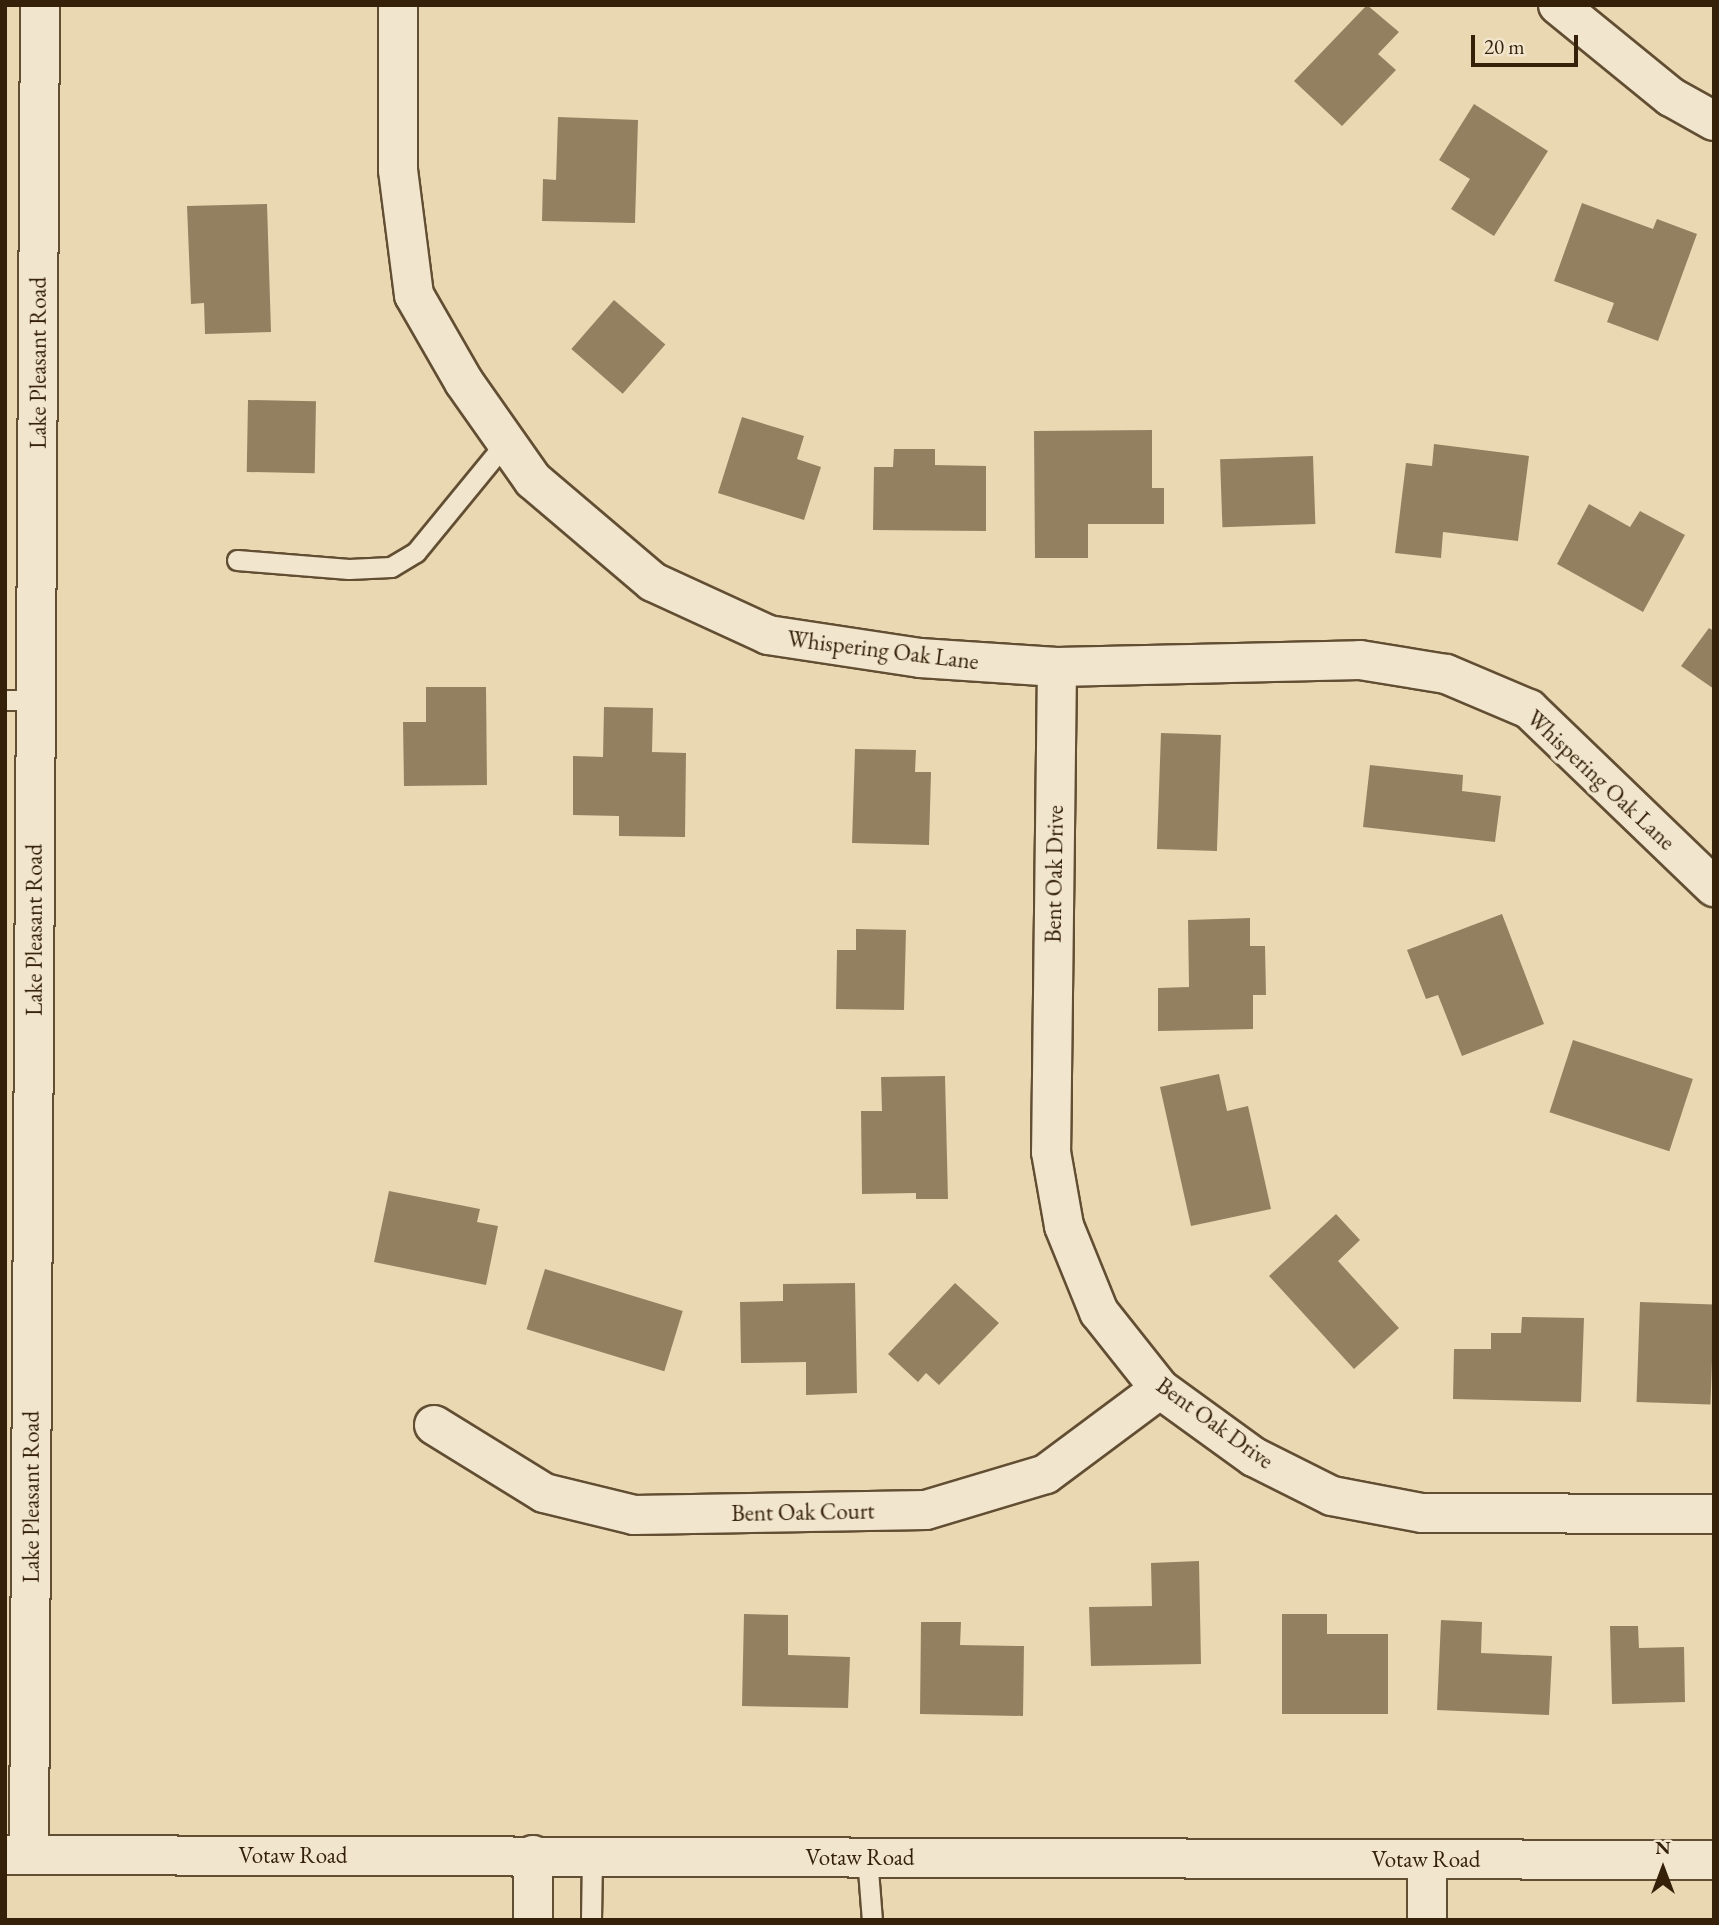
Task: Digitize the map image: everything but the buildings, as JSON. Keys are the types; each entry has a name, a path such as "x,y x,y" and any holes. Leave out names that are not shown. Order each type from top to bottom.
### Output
{"street":[{"name":"Lake Pleasant Road","path":"17,1855 20,700 40,5"},
{"name":"Whispering Oak Lane","path":"398,5 398,170 414,295 464,382 533,480 653,582 768,635 920,657 1057,667 1360,660 1446,674 1529,709 1714,887"},
{"path":"1558,5 1671,97 1714,121"},
{"name":"Bent Oak Drive","path":"1057,667 1051,1152 1064,1226 1100,1312 1160,1389 1254,1457 1332,1496 1422,1513 1714,1514"},
{"name":"Bent Oak Court","path":"434,1425 544,1493 634,1515 926,1510 1046,1474 1160,1389"},
{"name":"Votaw Road","path":"17,1855 1714,1860"},
{"path":"533,1855 533,1920"},
{"path":"1426,1920 1427,1860"}],"lane":[{"path":"237,560 349,569 391,567 416,552 506,442"},
{"path":"592,1856 592,1920"},
{"path":"867,1857 872,1920"}]}
